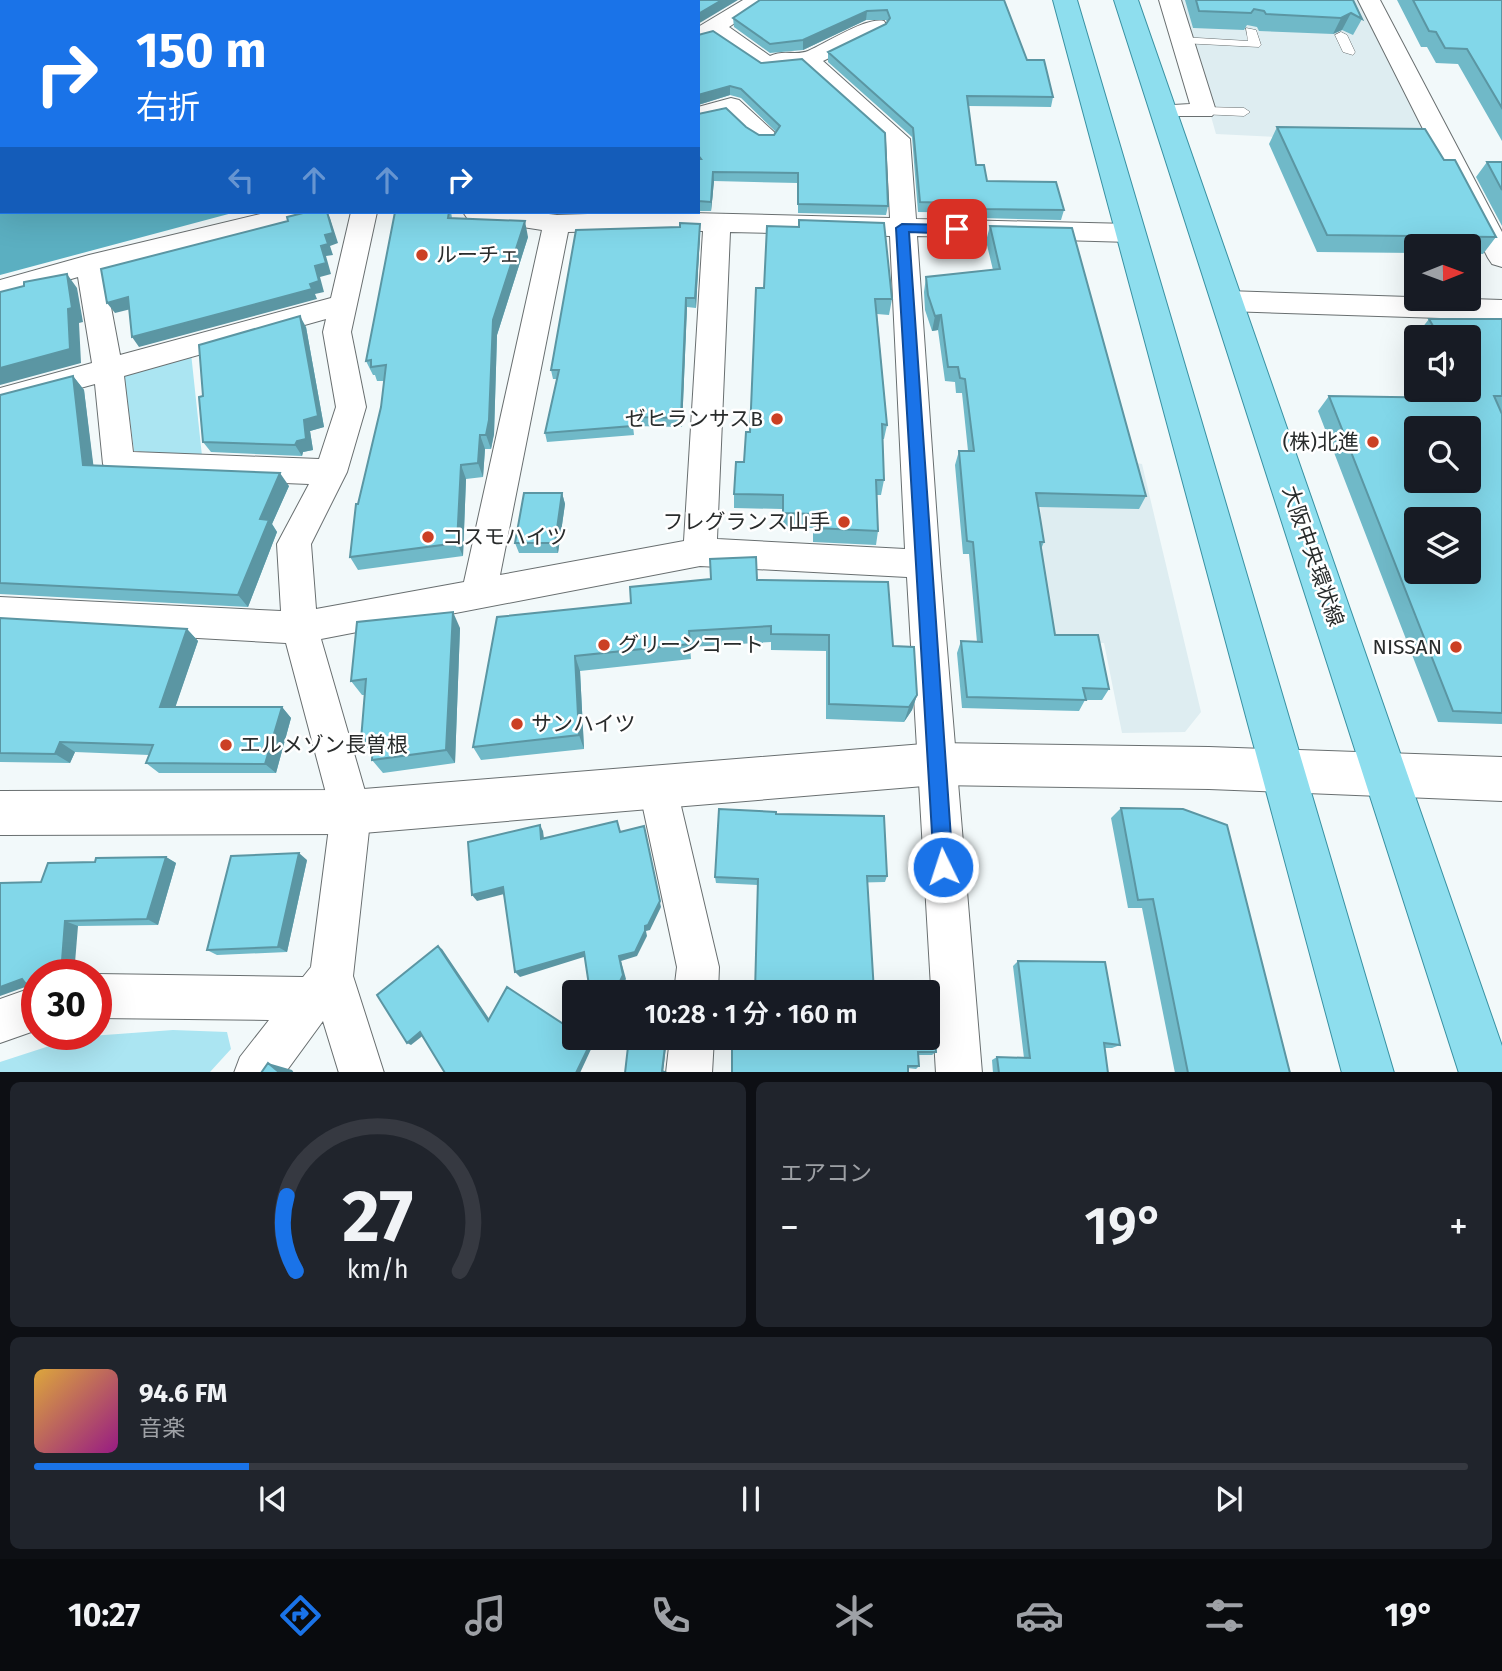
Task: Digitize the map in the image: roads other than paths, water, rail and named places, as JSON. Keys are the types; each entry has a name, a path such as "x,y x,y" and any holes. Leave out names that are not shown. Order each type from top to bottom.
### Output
{"main road":[{"path":"1065,0 1368,1072"},
{"name":"大阪中央環状線","path":"1126,0 1485,1072"}],"street":[{"path":"1165,111 1204,111 1170,0"},
{"path":"1369,0 1502,258"},
{"path":"752,1 706,32 769,65 783,58 809,60 898,139 923,564 958,1072"},
{"path":"809,60 822,51 853,40 876,26"},
{"path":"1140,39 1181,40"},
{"path":"700,113 731,105 765,137"},
{"path":"0,290 89,264 295,214"},
{"path":"258,1072 322,988 351,812 300,628 294,544 331,472 351,407 337,332 364,214"},
{"path":"490,214 557,224 649,217 717,224 1130,233"},
{"path":"480,594 557,224"},
{"path":"700,552 717,224"},
{"path":"89,264 107,369 119,464 331,472"},
{"path":"1227,301 1502,310"},
{"path":"0,399 343,304"},
{"path":"0,611 300,628 700,552 923,564"},
{"path":"0,813 351,812 658,789 936,764 1283,771 1502,779"},
{"path":"658,789 698,967 697,980"},
{"path":"112,995 322,988"},
{"path":"322,988 362,1072"},
{"path":"0,1021 21,1014"},
{"path":"689,1072 691,1050"}],"lane":[{"path":"1181,40 1255,45 1250,30"},
{"path":"1341,35 1349,52"},
{"path":"1204,111 1244,112"}],"place":[{"name":"ルーチェ","path":"422,255"},
{"name":"ゼヒランサスB","path":"777,419"},
{"name":"(株)北進","path":"1373,442"},
{"name":"フレグランス山手","path":"844,522"},
{"name":"コスモハイツ","path":"428,537"},
{"name":"グリーンコート","path":"604,645"},
{"name":"NISSAN","path":"1456,647"},
{"name":"サンハイツ","path":"517,724"},
{"name":"エルメゾン長曽根","path":"226,745"}]}
